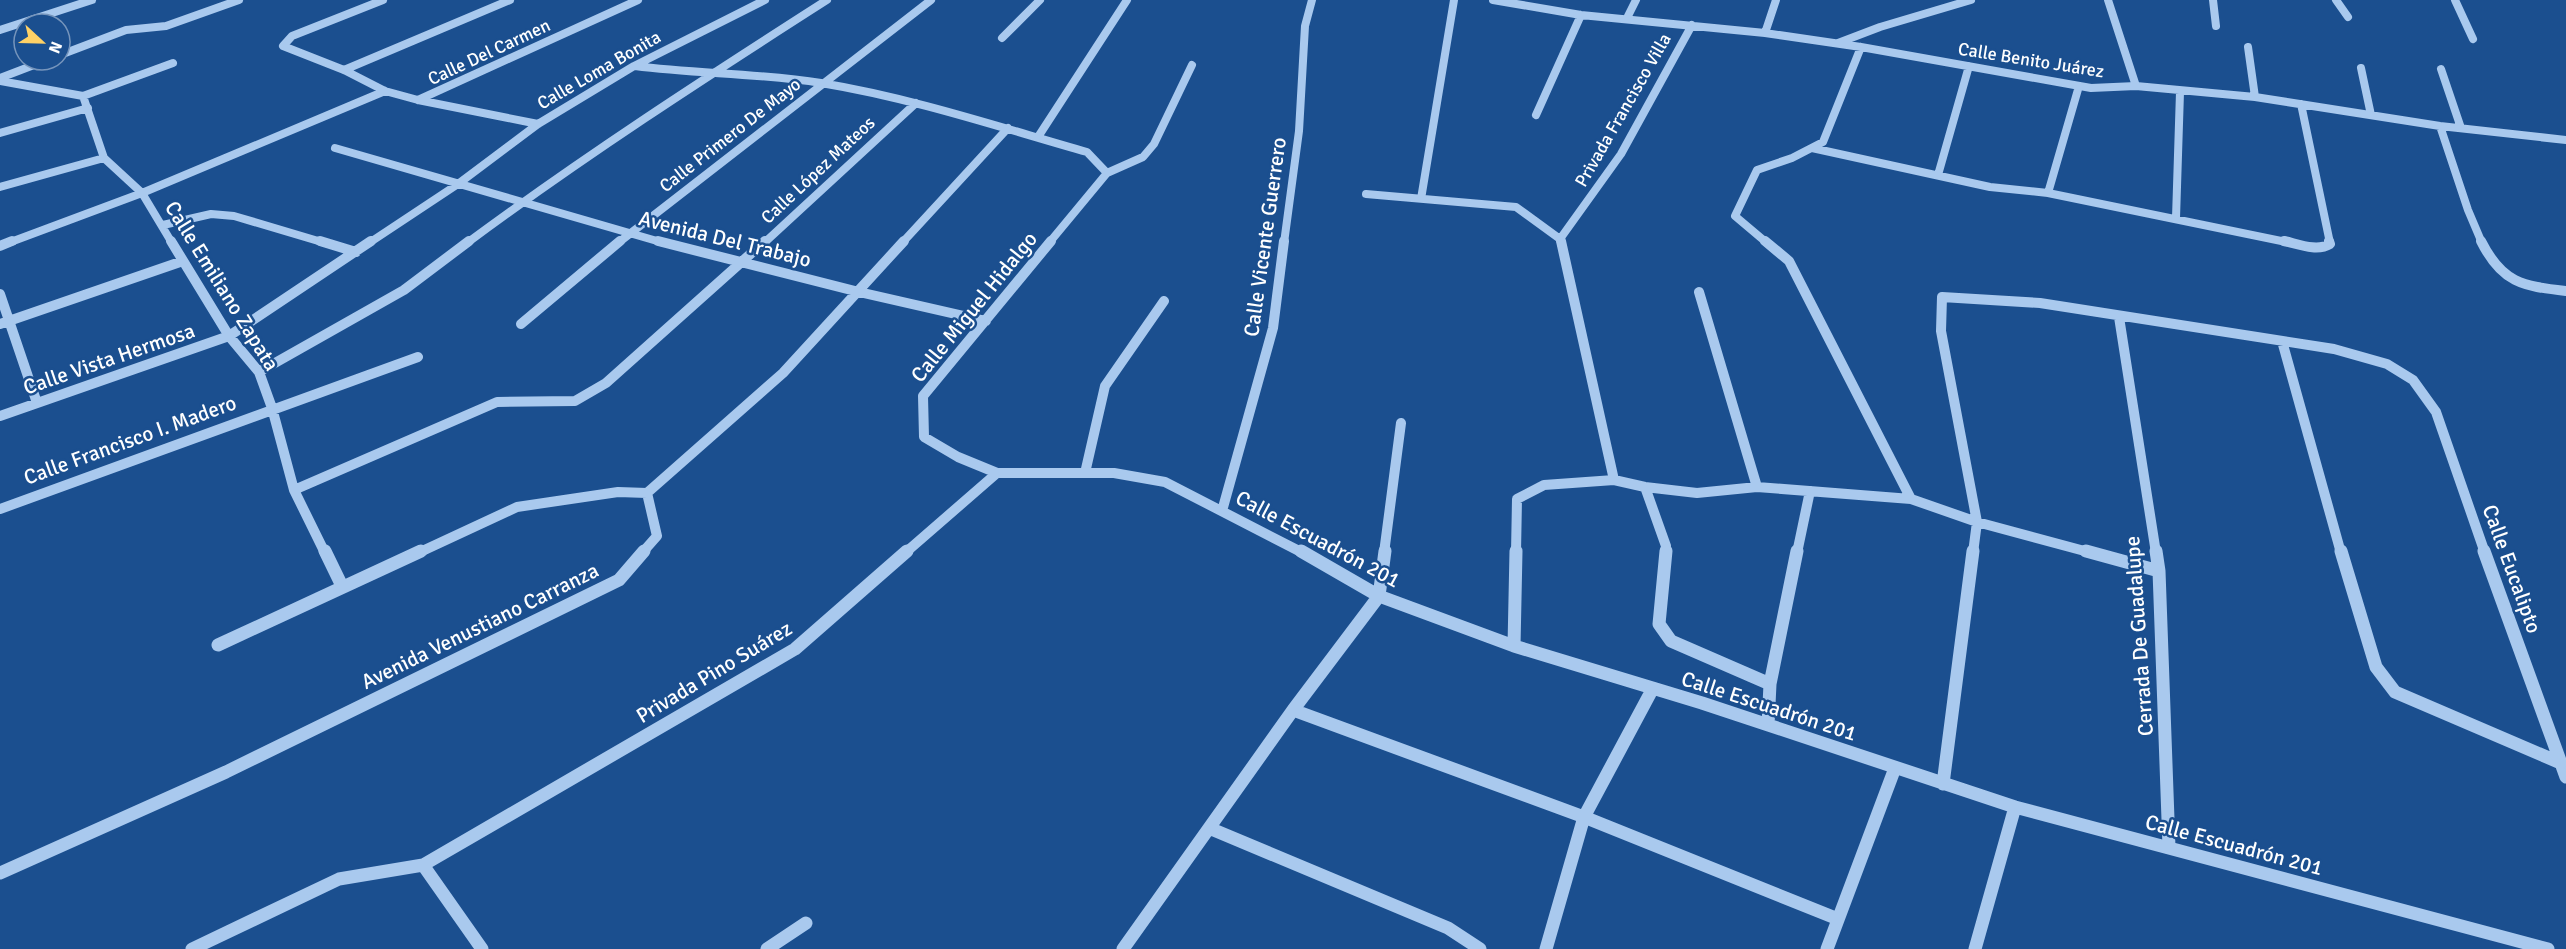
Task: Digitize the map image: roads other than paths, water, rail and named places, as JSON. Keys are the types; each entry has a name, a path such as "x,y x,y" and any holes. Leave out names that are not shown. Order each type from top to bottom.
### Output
{"street":[{"path":"0,30 92,0"},
{"path":"72,50 126,30 166,26 239,0"},
{"path":"383,0 292,36 283,46 344,70 385,91 418,100 538,124"},
{"path":"344,70 510,0"},
{"name":"Calle Del Carmen","path":"418,100 638,0"},
{"name":"Calle Loma Bonita","path":"229,336 458,184 538,124 634,66 765,0"},
{"path":"258,372 404,290 521,203 716,71 827,0"},
{"name":"Calle Primero De Mayo","path":"628,234 931,0"},
{"path":"1002,38 1040,0"},
{"path":"1038,137 1127,0"},
{"name":"Calle Vicente Guerrero","path":"1222,511 1273,328 1299,131 1305,26 1312,0"},
{"path":"1421,199 1454,0"},
{"name":"Calle Benito Juárez","path":"1493,0 1581,15 1765,33 1861,47 2091,88 2136,86 2180,92 2255,97 2440,126 2566,140"},
{"path":"1627,18 1636,0"},
{"path":"1765,33 1776,0"},
{"path":"1835,44 1880,27 1971,0"},
{"path":"2108,0 2136,86"},
{"path":"2213,0 2216,26"},
{"path":"2336,0 2348,17"},
{"path":"2455,0 2473,39"},
{"path":"1536,115 1581,15"},
{"name":"Privada Francisco Villa","path":"1560,239 1621,154 1692,25"},
{"path":"1861,47 1823,142 1792,158 1757,170 1736,216 1789,261 1911,499"},
{"path":"2248,47 2255,97"},
{"path":"0,80 82,96 173,63"},
{"path":"634,66 692,74 716,71 821,83 916,103 1087,152 1107,173 1143,157 1155,144 1192,64"},
{"path":"1938,175 1969,66"},
{"path":"2361,68 2371,115"},
{"path":"2441,69 2461,128"},
{"path":"0,80 19,72"},
{"path":"2048,193 2079,86"},
{"path":"0,246 142,193 385,91"},
{"path":"2176,218 2180,92"},
{"name":"Calle Emiliano Zapata","path":"82,96 104,158 142,193 229,336 258,372 273,408 294,490 342,586"},
{"name":"Calle López Mateos","path":"294,490 497,402 575,401 606,383 743,262 916,103"},
{"path":"1812,148 1990,187 2048,193 2316,248 2325,247 2330,244 2301,104"},
{"path":"0,133 88,108"},
{"path":"2440,126 2474,228 2498,271 2520,283 2566,291"},
{"path":"218,645 517,507 618,492 647,493 783,373 1008,128"},
{"path":"335,148 458,184"},
{"path":"0,187 104,158"},
{"name":"Calle Miguel Hidalgo","path":"997,473 958,457 924,436 923,396 1107,173"},
{"name":"Avenida Del Trabajo","path":"458,184 628,234 859,292 986,321"},
{"path":"1366,194 1516,207 1560,239 1614,480"},
{"path":"163,225 211,214 234,216 356,252"},
{"path":"521,324 628,234"},
{"path":"0,324 183,261"},
{"path":"1700,292 1757,487"},
{"path":"0,294 11,320 36,403"},
{"path":"1943,784 1977,522 1941,331 1942,297 2040,303 2282,341 2352,595 2376,667 2395,692 2562,764"},
{"path":"1085,473 1105,386 1164,302"},
{"name":"Cerrada De Guadalupe","path":"2119,317 2159,571 2169,847"},
{"name":"Calle Vista Hermosa","path":"0,416 229,336"},
{"name":"Calle Eucalipto","path":"2282,341 2334,350 2387,364 2413,380 2436,412 2566,777"},
{"name":"Calle Francisco I. Madero","path":"0,509 418,357"},
{"path":"1123,949 1293,710 1379,596 1401,423"},
{"name":"Calle Escuadrón 201","path":"997,473 1114,473 1164,482 1287,543 1379,596 1514,646 1768,725 2015,807 2548,949"},
{"name":"Privada Pino Suárez","path":"423,865 795,649 997,473"},
{"path":"1514,646 1517,498 1544,485 1614,480 1645,487 1697,493 1757,487 1911,499 1977,522 2159,571"},
{"path":"1645,487 1666,546 1659,624 1671,641 1770,684"},
{"path":"1768,725 1770,684 1810,491"},
{"name":"Avenida Venustiano Carranza","path":"0,873 226,772 619,580 657,536 647,493"},
{"path":"1546,949 1584,816 1652,690"},
{"path":"1293,710 1584,816 1838,919"},
{"path":"1827,949 1895,768"},
{"path":"1974,949 2015,807"},
{"path":"1209,828 1448,928 1480,949"},
{"path":"192,949 339,879 423,865 482,949"},
{"path":"767,949 806,923"}]}
